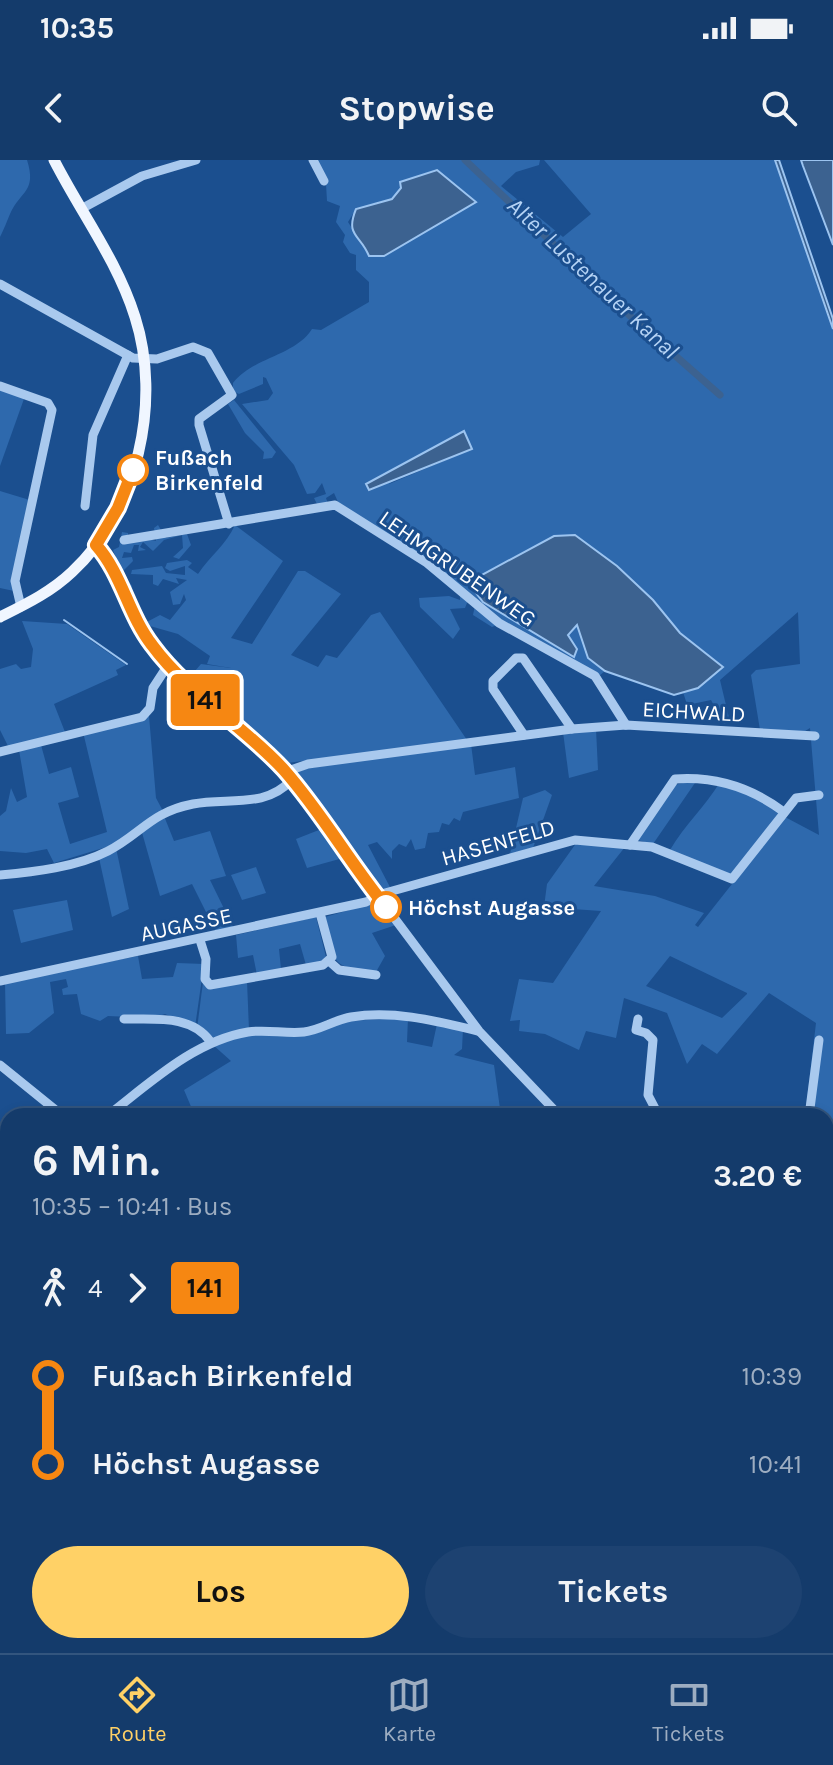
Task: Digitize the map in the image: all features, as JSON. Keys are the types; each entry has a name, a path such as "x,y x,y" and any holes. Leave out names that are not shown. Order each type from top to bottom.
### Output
{"main road":[{"path":"0,617 61,582 96,545 122,499 138,453 145,404 144,358 134,315 117,270 54,160"}],"street":[{"path":"81,209 142,176 196,160"},
{"path":"313,160 324,181"},
{"path":"0,284 128,355 157,359 199,347 208,353 230,391 228,400 199,419 229,524 124,540"},
{"path":"85,506 93,464 90,448 93,435 128,355"},
{"path":"0,386 48,403 52,410 35,502 15,581 21,607"},
{"name":"LEHMGRUBENWEG","path":"229,524 335,505 427,563 499,623 595,676 626,725"},
{"path":"96,545 111,563 141,630 168,665 288,776 479,1031 552,1108"},
{"path":"524,735 493,689 493,681 516,658 523,658 572,729"},
{"path":"0,752 142,717 150,708 157,679 168,665"},
{"name":"EICHWALD","path":"0,875 92,857 111,849 142,825 168,811 196,803 265,797 288,776 308,764 572,729 626,725 815,736"},
{"path":"630,845 675,779 722,781 770,802 784,812"},
{"name":"HASENFELD","path":"378,897 562,842 630,845 662,850 732,879 796,798 819,795"},
{"name":"AUGASSE","path":"0,981 82,961 200,940 378,897"},
{"path":"320,913 332,957 330,962"},
{"path":"200,940 206,959 205,979 210,985 330,962"},
{"path":"330,962 339,970 376,975"},
{"path":"118,1108 210,1041 264,1030 304,1032 373,1014 418,1017 479,1031"},
{"path":"124,1019 172,1019 186,1023 210,1041"},
{"path":"638,1019 636,1030 646,1033 653,1040 648,1095 655,1108"},
{"path":"810,1108 819,1040"},
{"path":"0,1065 53,1108"}],"shaded area":[{"path":"0,160 27,160 30,179 0,237"},
{"path":"316,160 540,160 539,165 516,172 501,186 563,237 591,214 544,160 775,160 833,329 833,1108 806,1108 816,1023 769,993 717,1054 702,1044 687,1064 667,1013 624,998 616,1038 586,1031 579,1050 545,1034 519,1031 520,1020 510,1021 519,979 553,983 601,911 544,907 547,884 577,842 625,847 594,886 655,896 704,913 695,925 698,927 785,817 819,835 810,728 802,733 760,730 751,675 756,670 800,664 798,612 720,680 730,722 724,724 711,700 692,704 692,720 683,692 698,688 723,667 680,634 653,600 509,562 478,577 471,585 483,602 573,657 577,649 567,635 577,625 588,658 605,671 599,676 505,622 492,627 473,615 476,600 469,598 465,608 450,609 460,629 453,639 420,607 419,598 449,596 460,600 460,592 338,502 334,493 326,498 329,507 319,508 314,498 326,494 322,483 315,493 307,494 294,465 242,404 268,400 273,393 266,378 263,377 263,384 239,394 233,391 233,383 251,367 295,345 312,329 321,330 369,302 369,282 356,270 356,255 350,253 343,242 345,235 336,222 340,206 327,201 326,184","holes":["436,170 475,203 384,256 369,255 348,222 356,209 392,199 401,188 400,182","465,432 472,449 389,484","670,956 747,993 747,994 722,1018 646,986"]},
{"path":"775,160 779,160 833,319 833,329"},
{"path":"801,160 833,160 833,245 803,166"},
{"path":"437,170 476,202 384,256 369,256 353,230 356,209 392,199 401,188 400,182"},
{"path":"0,387 25,396 0,466"},
{"path":"234,400 276,452 272,458 263,459 264,452 245,433 228,404"},
{"path":"464,431 472,449 369,490 366,484"},
{"path":"0,491 33,501 14,591 0,588"},
{"path":"158,525 166,538 187,534 191,545 179,559 173,557 183,548 182,535 164,540 153,551 143,542 140,547 146,550 138,551 139,545 134,545 131,553 124,552 122,558 132,557 133,561 122,572 132,586 134,606 113,550 119,547 122,532 128,533 128,543 148,539 156,541 154,528"},
{"path":"235,525 283,561 231,638 252,644 298,571 305,571 341,594 291,655 318,667 326,655 337,658 371,615 380,612 467,740 287,763 188,679 201,664 231,668 207,664 210,656 178,634 143,624 160,615 170,620 186,600 184,594 180,604 173,605 170,592 187,580 176,578 179,584 163,579 158,586 153,584 153,575 131,574 132,570 162,566 166,573 185,575 185,566 170,571 165,568 167,563 187,560 192,563 188,567 198,574"},
{"path":"575,535 617,566 653,600 680,633 723,667 698,688 674,695 605,671 588,658 577,625 568,635 577,649 574,657 483,602 470,585 478,577 554,536"},
{"path":"22,621 67,624 126,665 116,670 118,675 54,704 65,732 9,748 0,730 0,669 16,664 21,669 31,667 33,649"},
{"path":"149,716 156,798 163,811 113,845 54,863 47,849 26,853 0,851 0,816 6,811 11,788 17,802 27,797 19,750 41,745 49,774 71,767 79,797 58,803 70,844 107,832 83,732"},
{"path":"596,729 598,770 569,778 563,732"},
{"path":"471,744 475,775 515,767 519,798 463,812 460,821 454,818 449,825 442,823 439,832 428,833 425,848 415,850 411,839 406,847 399,844 392,851 392,859 377,842 368,845 391,889 380,892 294,774 296,770"},
{"path":"697,780 653,844 637,840 674,785"},
{"path":"720,782 759,798 780,812 730,876 670,850"},
{"path":"545,790 552,795 533,848 510,854 523,798"},
{"path":"164,816 174,841 210,831 226,876 210,880 235,931 217,934 192,884 160,896 141,829"},
{"path":"324,828 343,858 307,868 296,839"},
{"path":"116,848 129,909 112,917 99,858"},
{"path":"256,867 266,893 242,900 231,875"},
{"path":"67,900 73,930 21,943 13,910"},
{"path":"377,902 396,925 372,933 385,956 376,972 341,964 333,953 325,917"},
{"path":"316,917 327,961 306,965 300,944 279,949 281,969 257,975 253,955 238,958 236,935"},
{"path":"138,956 142,979 173,977 177,963 204,964 195,1027 165,1014 153,1018 108,1016 100,1021 81,1014 77,994 63,995 62,989 68,987 66,979 50,982 54,1013 29,1033 6,1034 5,982"},
{"path":"247,981 249,1030 215,1038 197,1029 203,982"},
{"path":"408,1018 407,1042 432,1047 437,1024 463,1029 462,1049 454,1055 494,1065 500,1108 192,1108 184,1090 231,1061 212,1044 253,1033 283,1034 346,1021"}],"waterway":[{"name":"Alter Lustenauer Kanal","path":"465,160 620,307 720,395"},
{"path":"64,620 127,664"},
{"path":"332,842 340,854"}],"bus line":[{"name":"141","path":"133,470 118,508 96,545 111,563 141,630 179,678 256,742 285,772 386,907"}],"place":[{"name":"Fußach Birkenfeld","path":"133,470"},
{"name":"Höchst Augasse","path":"386,907"}]}
